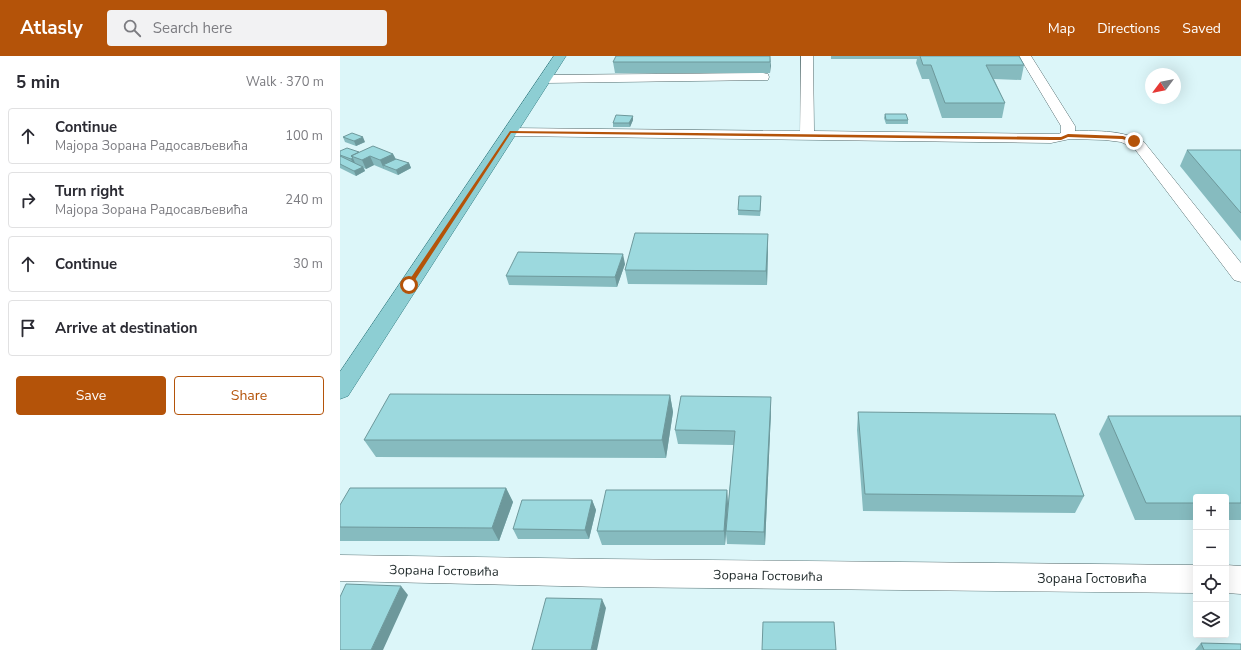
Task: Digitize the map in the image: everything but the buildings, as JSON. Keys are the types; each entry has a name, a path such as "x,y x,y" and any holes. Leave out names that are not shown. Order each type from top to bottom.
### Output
{"main road":[{"path":"340,390 560,56"}],"street":[{"path":"807,56 807,136"},
{"path":"1025,56 1068,126 1068,135"},
{"path":"545,79 763,77"},
{"path":"510,132 1051,139 1061,138 1068,135 1123,138 1134,141 1140,145 1241,276"},
{"name":"Зорана Гостовића","path":"340,568 604,573 1193,579"},
{"path":"1229,580 1241,580"}],"route":[{"path":"409,285 510,132 1051,139 1061,138 1068,135 1123,138 1134,141"}]}
